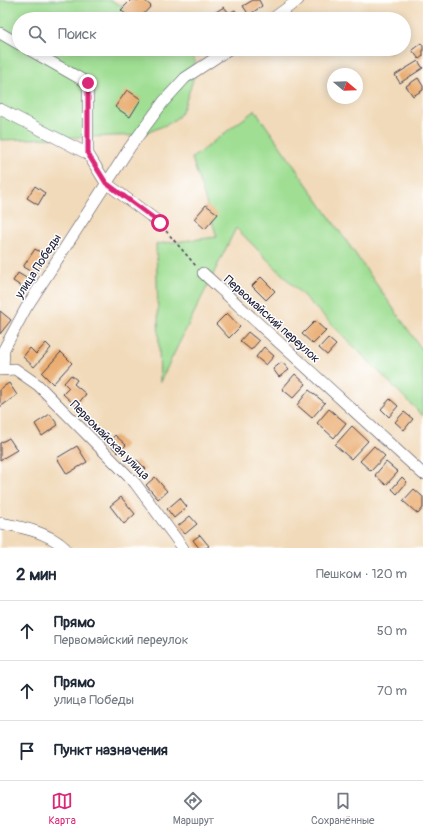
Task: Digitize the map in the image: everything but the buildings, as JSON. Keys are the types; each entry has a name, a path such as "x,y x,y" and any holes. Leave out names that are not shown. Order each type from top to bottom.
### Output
{"street":[{"path":"282,12 298,0"},
{"path":"0,33 12,40"},
{"path":"40,56 88,83 88,154"},
{"name":"улица Победы","path":"2,369 4,349 26,308 134,141 164,101 185,78 218,56"},
{"path":"0,109 88,154 106,183 160,223"},
{"name":"Первомайский переулок","path":"203,273 423,474"},
{"name":"Первомайская улица","path":"2,369 15,369 38,385 135,483 183,548"},
{"path":"0,523 20,526 56,540 65,548"}],"path":[{"path":"160,223 203,273"}],"green space":[{"path":"0,0 109,0 136,12 12,12 12,56 193,56 195,61 195,73 184,107 179,116 170,123 142,135 0,140"},
{"path":"255,110 423,351 423,416 236,228 160,382 156,244 217,237 192,158"}],"route":[{"path":"88,83 88,154 106,183 160,223"}]}
